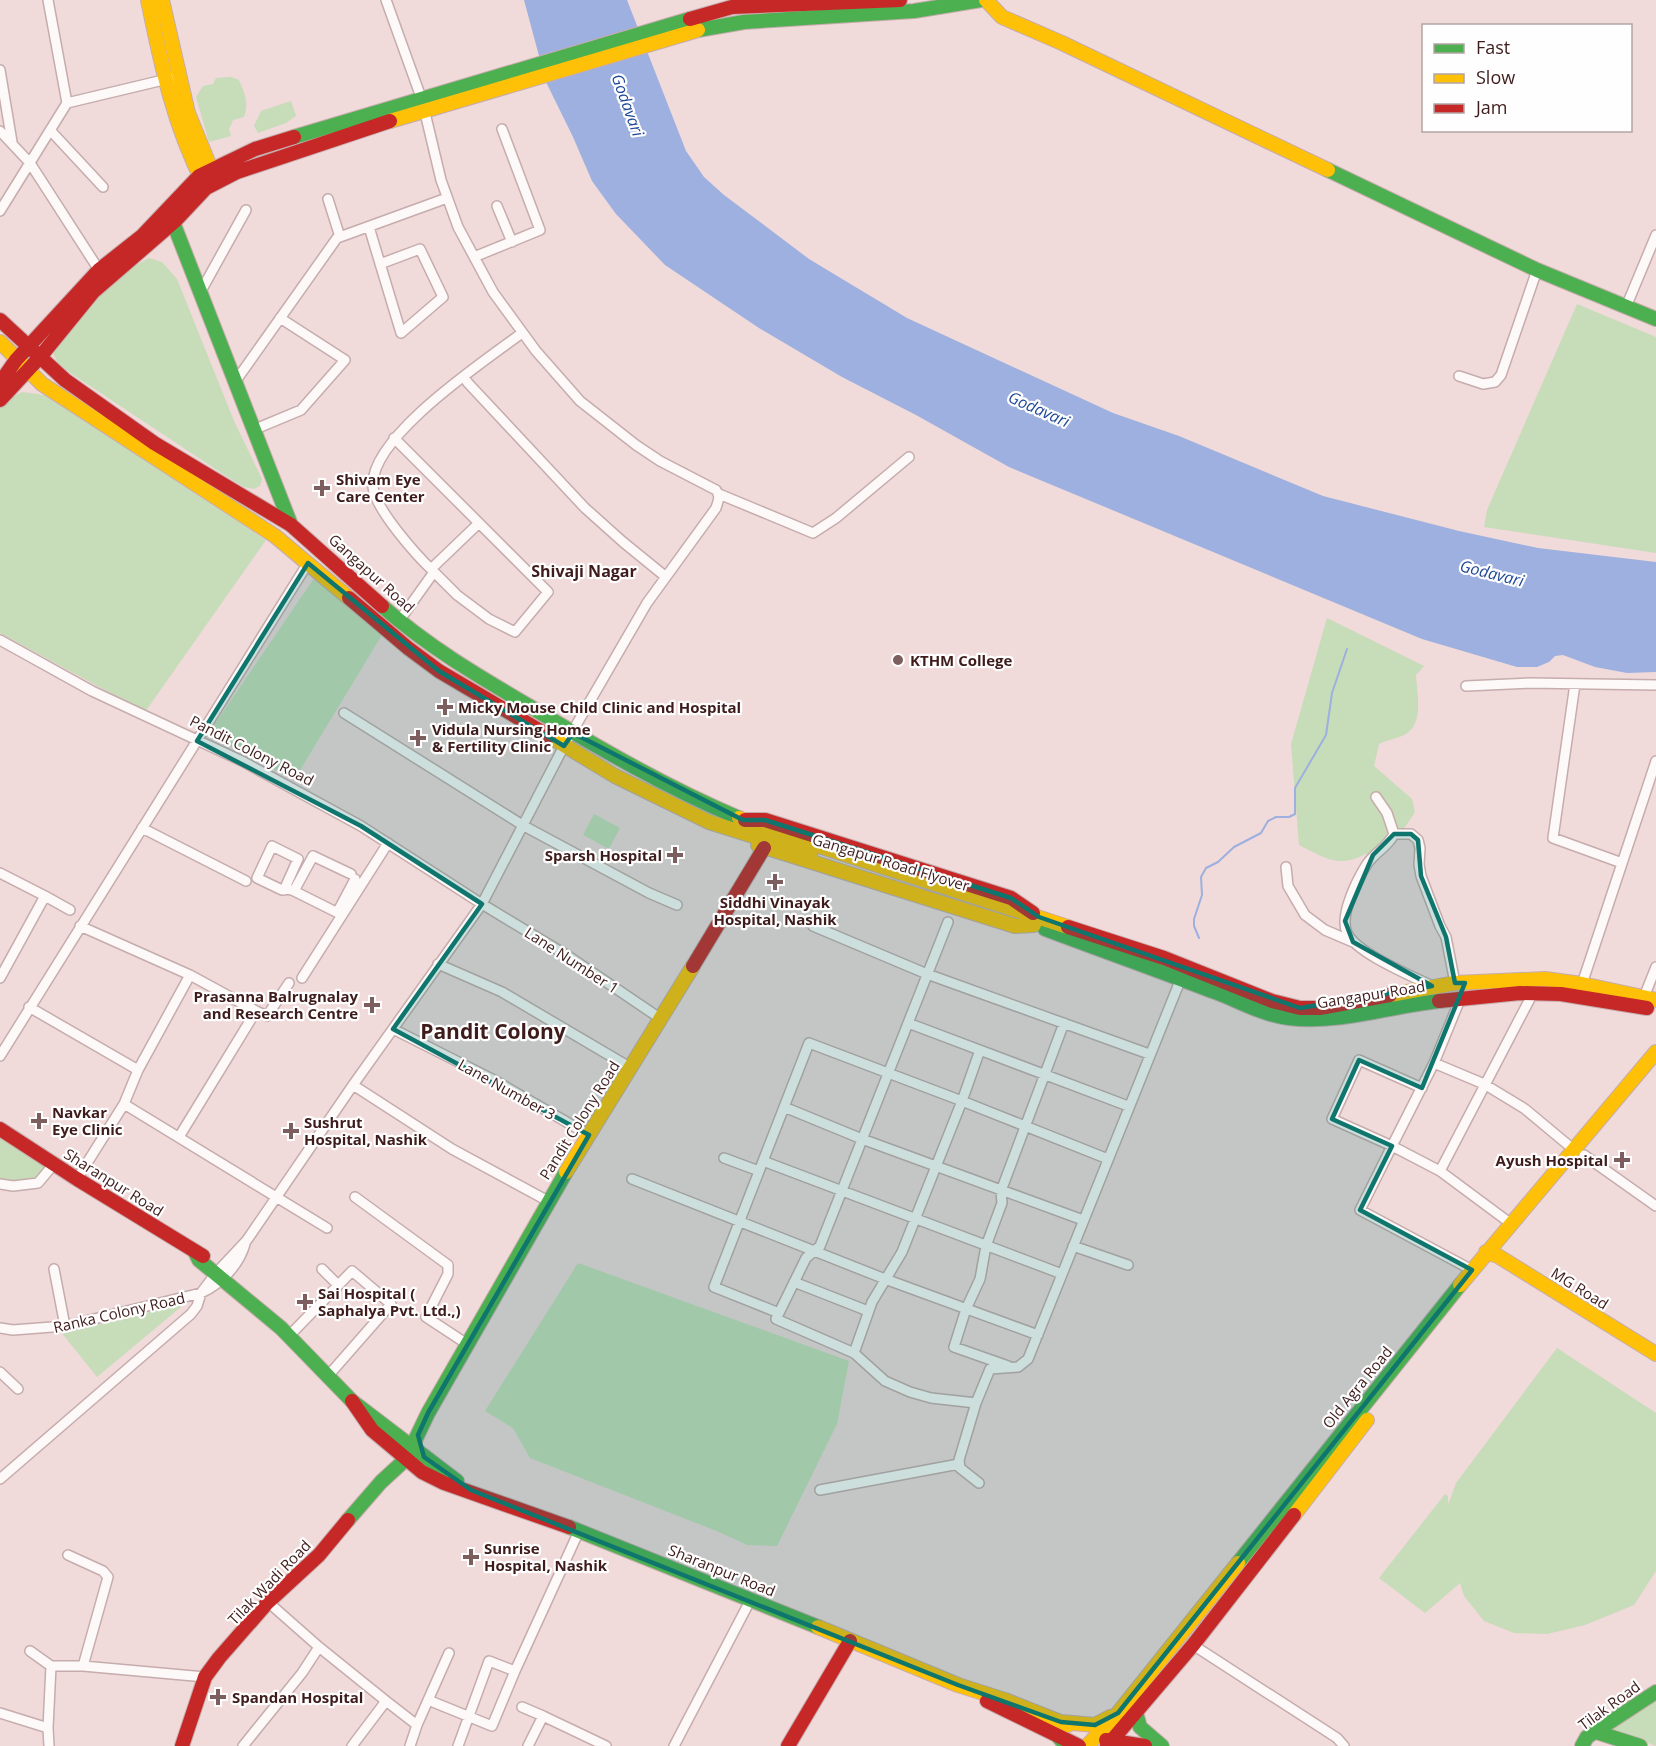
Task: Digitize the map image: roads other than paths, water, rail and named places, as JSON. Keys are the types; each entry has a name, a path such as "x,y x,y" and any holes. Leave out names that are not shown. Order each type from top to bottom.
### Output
{"main road":[{"path":"148,0 164,79 182,137 208,179"},
{"path":"162,0 188,113 208,179"},
{"path":"519,78 704,14 732,7 900,0"},
{"path":"0,399 28,371 93,292 208,179 255,149 710,27 744,22 928,10 983,0 1002,17 1062,43 1537,270 1656,319"},
{"path":"0,383 28,346 99,270 171,216"},
{"path":"171,216 291,525"},
{"name":"Gangapur Road","path":"0,320 64,380 154,443 291,525 399,621 450,659 573,733 740,825"},
{"path":"0,342 16,360 51,391 275,536 408,648 439,671 564,746 665,802 709,822 740,825 765,820 1011,898 1036,921"},
{"path":"740,825 760,838 1015,926 1036,921"},
{"name":"Gangapur Road Flyover","path":"740,825 760,838 1036,921"},
{"name":"Pandit Colony Road","path":"402,1448 428,1413 548,1201 662,1019 760,838"},
{"name":"Gangapur Road","path":"1036,921 1183,972 1300,1008 1320,1008 1432,986 1545,979 1656,1009"},
{"name":"Gangapur Road","path":"1183,972 1255,1009 1289,1018 1313,1020 1460,997 1580,990 1650,998"},
{"name":"Old Agra Road","path":"1109,1743 1193,1645 1412,1362 1492,1254 1578,1152 1656,1052"},
{"name":"Old Agra Road","path":"1091,1742 1118,1713 1472,1270 1492,1254 1510,1222 1656,1069"},
{"name":"Sharanpur Road","path":"0,1119 16,1138"},
{"name":"Sharanpur Road","path":"0,1129 195,1252 207,1257 223,1273 265,1304 285,1332 352,1401 372,1430 402,1448 444,1483 471,1490 752,1599 1091,1742 1145,1746"},
{"name":"MG Road","path":"1492,1254 1656,1354"},
{"path":"402,1448 421,1463"},
{"name":"Tilak Wadi Road","path":"182,1746 205,1677 268,1602 319,1555 381,1482 402,1448"},
{"path":"788,1746 850,1641"},
{"name":"Tilak Road","path":"1582,1746 1587,1737 1656,1692"},
{"path":"1066,1746 1059,1728 1095,1725 1118,1713"},
{"path":"1136,1713 1140,1727 1162,1746"},
{"name":"Sharanpur Road","path":"1059,1728 1080,1746"},
{"path":"1596,1731 1640,1746"}],"street":[{"path":"0,211 67,103 48,0"},
{"path":"386,0 424,105 441,180 458,227 493,292 536,351 580,401 660,461 716,490 719,494 813,533 836,518 909,457"},
{"path":"0,70 12,143"},
{"path":"67,103 180,76"},
{"path":"474,257 540,231 502,129"},
{"path":"50,130 103,187"},
{"path":"0,131 30,163 99,270"},
{"path":"235,382 337,238 447,198"},
{"path":"328,199 340,237"},
{"path":"497,206 512,242"},
{"path":"201,291 246,210"},
{"path":"369,227 380,264 389,294 401,333 443,297 420,249 380,264"},
{"path":"1626,307 1656,235"},
{"path":"1459,376 1483,384 1495,382 1501,375 1537,270"},
{"path":"253,430 302,410 345,360 280,318"},
{"path":"394,438 548,592 515,632 489,619 458,595 418,557 379,505 372,487 375,472 394,438 440,395 522,333"},
{"path":"464,377 585,508 622,542 666,577"},
{"path":"223,1273 274,1197 482,904 564,746 652,596 716,508 719,494"},
{"path":"399,621 433,571 479,523"},
{"path":"0,1056 308,563"},
{"path":"652,596 662,602"},
{"name":"Pandit Colony Road","path":"0,640 92,691 252,766 361,826 482,904"},
{"path":"1466,686 1529,683 1656,686"},
{"path":"1575,684 1552,838 1622,863"},
{"path":"344,713 524,826 649,893 677,905"},
{"path":"1580,990 1656,761"},
{"path":"1353,942 1346,932 1345,921 1351,898 1360,875 1373,855 1389,843 1394,834 1387,813 1376,796"},
{"path":"141,828 246,881"},
{"path":"1394,834 1411,834 1418,840 1421,876 1446,938 1460,983 1460,997 1434,1063 1360,1210 1472,1270"},
{"path":"302,978 347,901 388,843"},
{"path":"284,890 298,859 272,846 257,878 284,890 288,888 340,914"},
{"path":"294,891 313,856 353,876 347,901"},
{"path":"1286,867 1288,886 1305,915 1325,930 1353,942 1380,960 1432,986"},
{"path":"0,873 70,910"},
{"path":"0,978 45,896"},
{"name":"Lane Number 1","path":"482,904 568,956 662,1019"},
{"path":"948,922 820,1246 806,1258 776,1319 854,1353 885,1380 910,1392 931,1398 976,1403"},
{"path":"80,926 190,975 267,1016 289,983"},
{"path":"813,926 927,974 1149,1054"},
{"path":"438,964 502,992 631,1068"},
{"path":"1650,998 1656,967"},
{"path":"980,1483 960,1468 959,1464 961,1450 976,1403 990,1370 1018,1366 1029,1359 1183,972"},
{"path":"77,1179 124,1104 138,1070 190,975"},
{"path":"1440,1171 1533,993"},
{"path":"29,1007 138,1070"},
{"path":"179,1137 256,1011"},
{"path":"908,1023 1128,1106"},
{"path":"1013,1367 954,1347 966,1309 980,1279 986,1246 1002,1203 1001,1191 1064,1023"},
{"name":"Lane Number 3","path":"393,1029 494,1080 589,1135"},
{"path":"779,1313 714,1287 809,1043 1108,1159"},
{"path":"854,1353 868,1311 902,1252 916,1220 980,1050"},
{"path":"1422,1088 1359,1060 1332,1119 1440,1171 1510,1222"},
{"path":"1434,1063 1484,1084 1532,1114 1578,1152 1656,1206"},
{"path":"353,1085 452,1149 548,1201"},
{"path":"124,1104 327,1228"},
{"path":"784,1107 1001,1191 1083,1220"},
{"path":"724,1158 761,1166 841,1192 1062,1274"},
{"path":"0,1184 13,1186 38,1183 54,1164"},
{"path":"632,1179 813,1252 1038,1335"},
{"path":"356,1197 448,1265 448,1274 426,1317 467,1344"},
{"path":"1073,1246 1128,1265"},
{"path":"54,1269 65,1326"},
{"path":"322,1269 339,1285"},
{"path":"285,1332 352,1271 391,1304 328,1376"},
{"name":"Ranka Colony Road","path":"0,1328 14,1330 65,1326 201,1293 211,1288 223,1273"},
{"path":"794,1282 868,1311"},
{"path":"0,1479 176,1329 197,1306 201,1293"},
{"path":"0,1372 18,1389"},
{"path":"820,1490 959,1464"},
{"path":"428,1700 492,1726 579,1531"},
{"path":"68,1555 103,1571 108,1577 83,1666"},
{"path":"674,1746 752,1599"},
{"path":"268,1602 417,1725"},
{"path":"1193,1645 1337,1738 1344,1746"},
{"path":"243,1746 320,1647"},
{"path":"30,1651 51,1666 83,1666 205,1677"},
{"path":"410,1746 449,1653"},
{"path":"458,1746 489,1660 515,1671"},
{"path":"49,1746 51,1666"},
{"path":"352,1746 386,1701"},
{"path":"522,1707 606,1746"},
{"path":"0,1713 48,1728"},
{"path":"528,1746 543,1716"}],"water":[{"name":"Godavari","path":"524,0 627,0 686,151 704,177 724,195 809,259 907,318 1113,413 1179,436 1323,496 1459,531 1538,548 1656,562 1656,672 1627,673 1595,667 1563,655 1555,656 1549,662 1537,667 1517,667 1422,639 1009,467 842,377 759,328 665,265 616,214 592,181 546,82"}],"waterway":[{"path":"1199,938 1194,919 1202,895 1201,877 1206,868 1218,862 1234,847 1261,833 1268,821 1276,817 1289,817 1295,814 1295,788 1326,735 1332,693 1347,649"}],"place":[{"name":"Shivam Eye Care Center","path":"322,488"},
{"name":"KTHM College","path":"898,660"},
{"name":"Micky Mouse Child Clinic and Hospital","path":"445,707"},
{"name":"Vidula Nursing Home & Fertility Clinic","path":"418,738"},
{"name":"Sparsh Hospital","path":"675,855"},
{"name":"Siddhi Vinayak Hospital, Nashik","path":"775,882"},
{"name":"Prasanna Balrugnalay and Research Centre","path":"372,1005"},
{"name":"Navkar Eye Clinic","path":"39,1121"},
{"name":"Sushrut Hospital, Nashik","path":"291,1131"},
{"name":"Ayush Hospital","path":"1622,1160"},
{"name":"Sai Hospital ( Saphalya Pvt. Ltd.,)","path":"305,1302"},
{"name":"Sunrise Hospital, Nashik","path":"471,1557"},
{"name":"Spandan Hospital","path":"218,1697"}],"district":[{"name":"Shivaji Nagar","path":"584,571"},
{"name":"Pandit Colony","path":"493,1031"}]}
